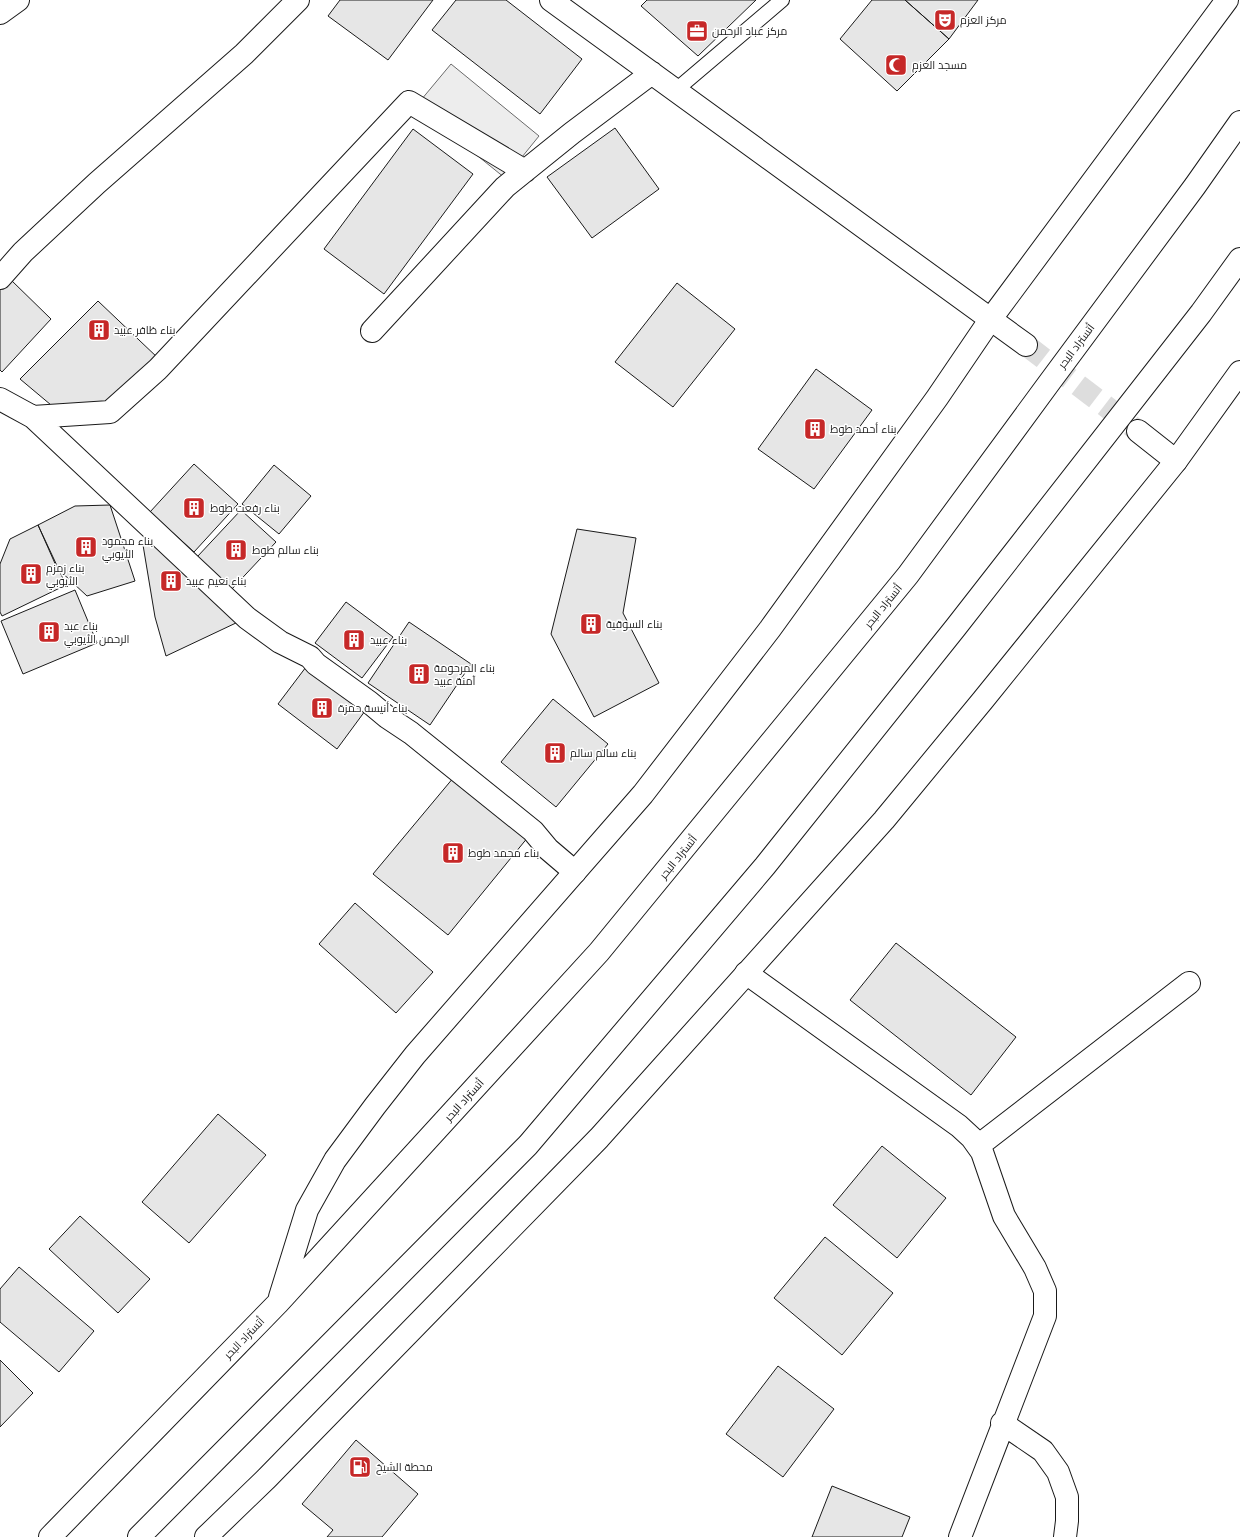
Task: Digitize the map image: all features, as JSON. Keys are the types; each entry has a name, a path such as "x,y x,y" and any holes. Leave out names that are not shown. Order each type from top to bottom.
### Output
{"main road":[{"path":"0,278 22,252 97,183 244,54 298,0"},
{"path":"551,0 1026,345"},
{"path":"278,1303 307,1210 335,1160 375,1106 416,1055 643,794 770,629 924,416 990,320 1227,0"},
{"path":"372,331 505,187 572,133 652,72"},
{"path":"33,417 110,412 158,369 409,102 525,171"},
{"name":"أتستراد البحر","path":"50,1537 278,1303 599,952 908,575 1195,186 1240,122"},
{"path":"139,1537 528,1145 764,866 980,595 1201,313 1240,260"},
{"path":"206,1537 267,1478 599,1138 884,820 1176,461 1240,372"},
{"path":"0,399 33,417 247,618 280,642 310,657 316,664 411,733 533,831 548,849 575,872"},
{"path":"1138,431 1176,461"},
{"path":"746,973 959,1126 972,1138 982,1152 1004,1216 1035,1268 1045,1291 1044,1316 1002,1423 960,1537"},
{"path":"978,1146 1188,983"},
{"path":"1002,1423 1043,1452 1058,1472 1067,1497 1065,1537"}],"lane":[{"path":"676,90 782,0"}],"shaded area":[{"path":"451,64 539,136 505,178 416,106"}],"building":[{"path":"340,0 433,0 388,60 328,16"},
{"path":"456,0 506,0 582,59 540,114 432,30"},
{"name":"مركز عباد الرحمن","path":"647,0 756,0 698,56 641,6"},
{"name":"مسجد العزم","path":"872,0 905,0 949,39 897,91 840,39"},
{"name":"مركز العزم","path":"905,0 978,0 949,39"},
{"path":"615,128 659,189 592,238 547,177"},
{"path":"413,129 473,174 384,294 324,249"},
{"path":"10,279 51,319 2,372 0,370 0,290"},
{"path":"677,283 735,329 673,407 615,362"},
{"name":"بناء ظافر عبيد","path":"98,301 159,359 108,406 57,410 20,379"},
{"name":"بناء أحمد طوط","path":"816,369 872,410 814,489 758,449"},
{"name":"بناء رفعت طوط","path":"194,464 238,504 194,552 150,512"},
{"path":"274,465 311,496 279,534 242,504"},
{"name":"بناء محمود الأيوبي","path":"110,505 135,581 87,596 57,568 38,525 75,506"},
{"name":"بناء سالم طوط","path":"241,510 276,542 231,590 197,557"},
{"name":"بناء زمزم الأيوبي","path":"38,525 66,585 2,616 0,612 0,564 10,539"},
{"name":"بناء السوقية","path":"577,529 636,538 623,613 659,683 594,717 551,634"},
{"name":"بناء نعيم عبيد","path":"151,541 238,622 166,656 155,617 143,545"},
{"name":"بناء عبد الرحمن الأيوبي","path":"75,590 97,643 23,674 1,621"},
{"name":"بناء عبيد","path":"346,602 393,637 362,678 315,643"},
{"name":"بناء المرحومة آمنة عبيد","path":"409,622 471,664 430,725 368,683"},
{"name":"بناء أنيسة حمزة","path":"306,667 365,711 337,749 278,704"},
{"name":"بناء سالم سالم","path":"553,699 608,744 556,807 501,762"},
{"name":"بناء محمد طوط","path":"459,771 533,831 448,935 373,874"},
{"path":"355,903 433,972 396,1013 319,944"},
{"path":"896,943 1016,1037 971,1095 850,1000"},
{"path":"218,1114 266,1155 189,1243 142,1202"},
{"path":"882,1146 946,1198 897,1258 833,1205"},
{"path":"80,1216 150,1279 118,1313 49,1249"},
{"path":"825,1237 893,1293 842,1355 774,1298"},
{"path":"19,1267 94,1331 59,1372 0,1322 0,1289"},
{"path":"0,1360 33,1393 0,1427"},
{"path":"778,1366 834,1409 783,1477 726,1434"},
{"name":"محطة الشيخ","path":"356,1440 418,1494 382,1537 327,1537 333,1530 302,1504"},
{"path":"832,1486 910,1517 902,1537 812,1537"}],"tunnel":[{"path":"1026,345 1138,431"}],"place":[{"name":"مركز العزم","path":"945,20"},
{"name":"مركز عباد الرحمن","path":"697,31"},
{"name":"مسجد العزم","path":"896,65"},
{"name":"بناء ظافر عبيد","path":"99,330"},
{"name":"بناء أحمد طوط","path":"815,429"},
{"name":"بناء رفعت طوط","path":"194,508"},
{"name":"بناء محمود الأيوبي","path":"86,547"},
{"name":"بناء سالم طوط","path":"236,550"},
{"name":"بناء زمزم الأيوبي","path":"31,574"},
{"name":"بناء نعيم عبيد","path":"171,581"},
{"name":"بناء السوقية","path":"591,624"},
{"name":"بناء عبد الرحمن الأيوبي","path":"49,632"},
{"name":"بناء عبيد","path":"354,640"},
{"name":"بناء المرحومة آمنة عبيد","path":"419,674"},
{"name":"بناء أنيسة حمزة","path":"322,708"},
{"name":"بناء سالم سالم","path":"555,753"},
{"name":"بناء محمد طوط","path":"453,853"},
{"name":"محطة الشيخ","path":"360,1467"}]}
